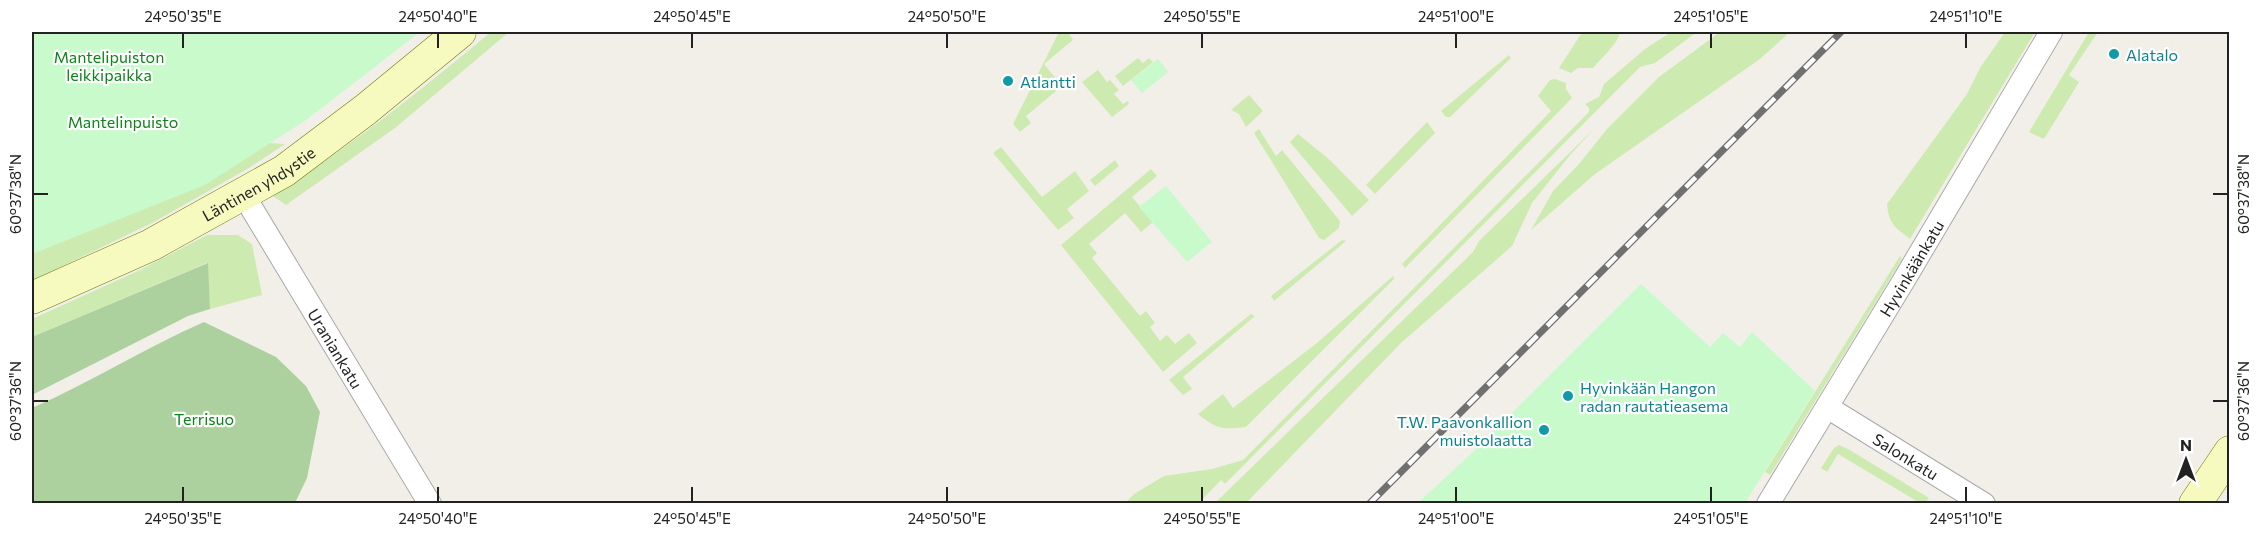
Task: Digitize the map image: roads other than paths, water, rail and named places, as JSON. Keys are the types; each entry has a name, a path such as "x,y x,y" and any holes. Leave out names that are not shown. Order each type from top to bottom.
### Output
{"main road":[{"name":"Läntinen yhdystie","path":"32,298 151,245 284,171 365,110 460,32"},
{"path":"2195,504 2229,452"}],"street":[{"name":"Hyvinkäänkatu","path":"1767,504 2051,32"},
{"name":"Uraniankatu","path":"243,194 430,504"},
{"name":"Salonkatu","path":"1827,407 1984,504"}],"railway":[{"path":"1369,504 1841,32"}],"place":[{"name":"Alatalo","path":"2114,54"},
{"name":"Atlantti","path":"1008,81"},
{"name":"Hyvinkään Hangon radan rautatieasema","path":"1568,396"},
{"name":"T.W. Paavonkallion muistolaatta","path":"1544,430"}],"park label":[{"name":"Mantelipuiston leikkipaikka","path":"109,65"},
{"name":"Mantelinpuisto","path":"123,121"},
{"name":"Terrisuo","path":"204,418"}]}
